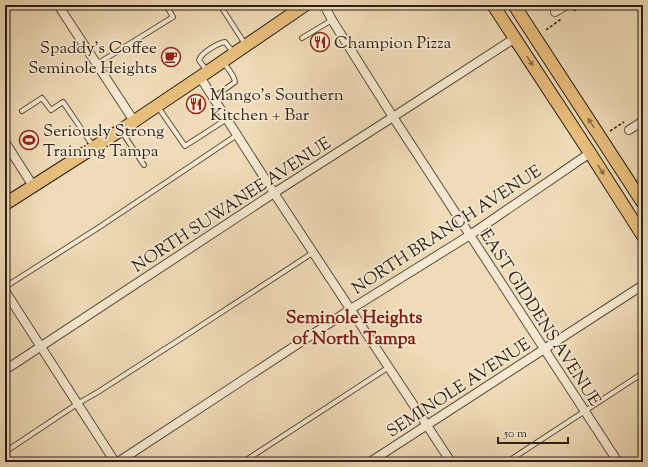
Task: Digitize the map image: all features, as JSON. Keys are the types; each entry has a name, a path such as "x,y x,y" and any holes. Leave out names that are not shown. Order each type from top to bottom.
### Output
{"main road":[{"path":"5,204 204,75 305,5"},
{"path":"493,5 643,236"},
{"path":"514,5 643,203"}],"street":[{"path":"58,5 134,121"},
{"name":"EAST GIDDENS AVENUE","path":"324,5 393,117 618,462"},
{"path":"555,12 567,5"},
{"name":"NORTH SUWANEE AVENUE","path":"5,370 274,193 515,38"},
{"path":"204,75 214,98 274,193 451,462"},
{"path":"629,130 643,121"},
{"path":"5,142 8,154 33,186"},
{"name":"NORTH BRANCH AVENUE","path":"118,462 351,309 470,234 590,153"},
{"name":"SEMINOLE AVENUE","path":"370,462 643,285"},
{"path":"5,291 115,462"}],"lane":[{"path":"97,64 173,17 166,5"},
{"path":"220,5 246,46"},
{"path":"302,38 332,20"},
{"path":"204,75 198,60 201,55 220,43 225,42 234,54"},
{"path":"214,98 235,82 233,75 223,62"},
{"path":"22,111 42,98 51,110 63,102 94,147"},
{"path":"157,106 185,146 227,119"},
{"path":"121,130 144,165"},
{"path":"5,287 95,230 237,135"},
{"path":"5,176 7,182 5,185"},
{"path":"5,452 314,252"},
{"path":"243,462 389,367"},
{"path":"507,462 643,374"}],"place":[{"name":"Champion Pizza","path":"320,42"},
{"name":"Spaddy's Coffee Seminole Heights","path":"171,57"},
{"name":"Mango's Southern Kitchen + Bar","path":"196,104"},
{"name":"Seriously Strong Training Tampa","path":"29,140"}],"district":[{"name":"Seminole Heights of North Tampa","path":"354,327"}]}
